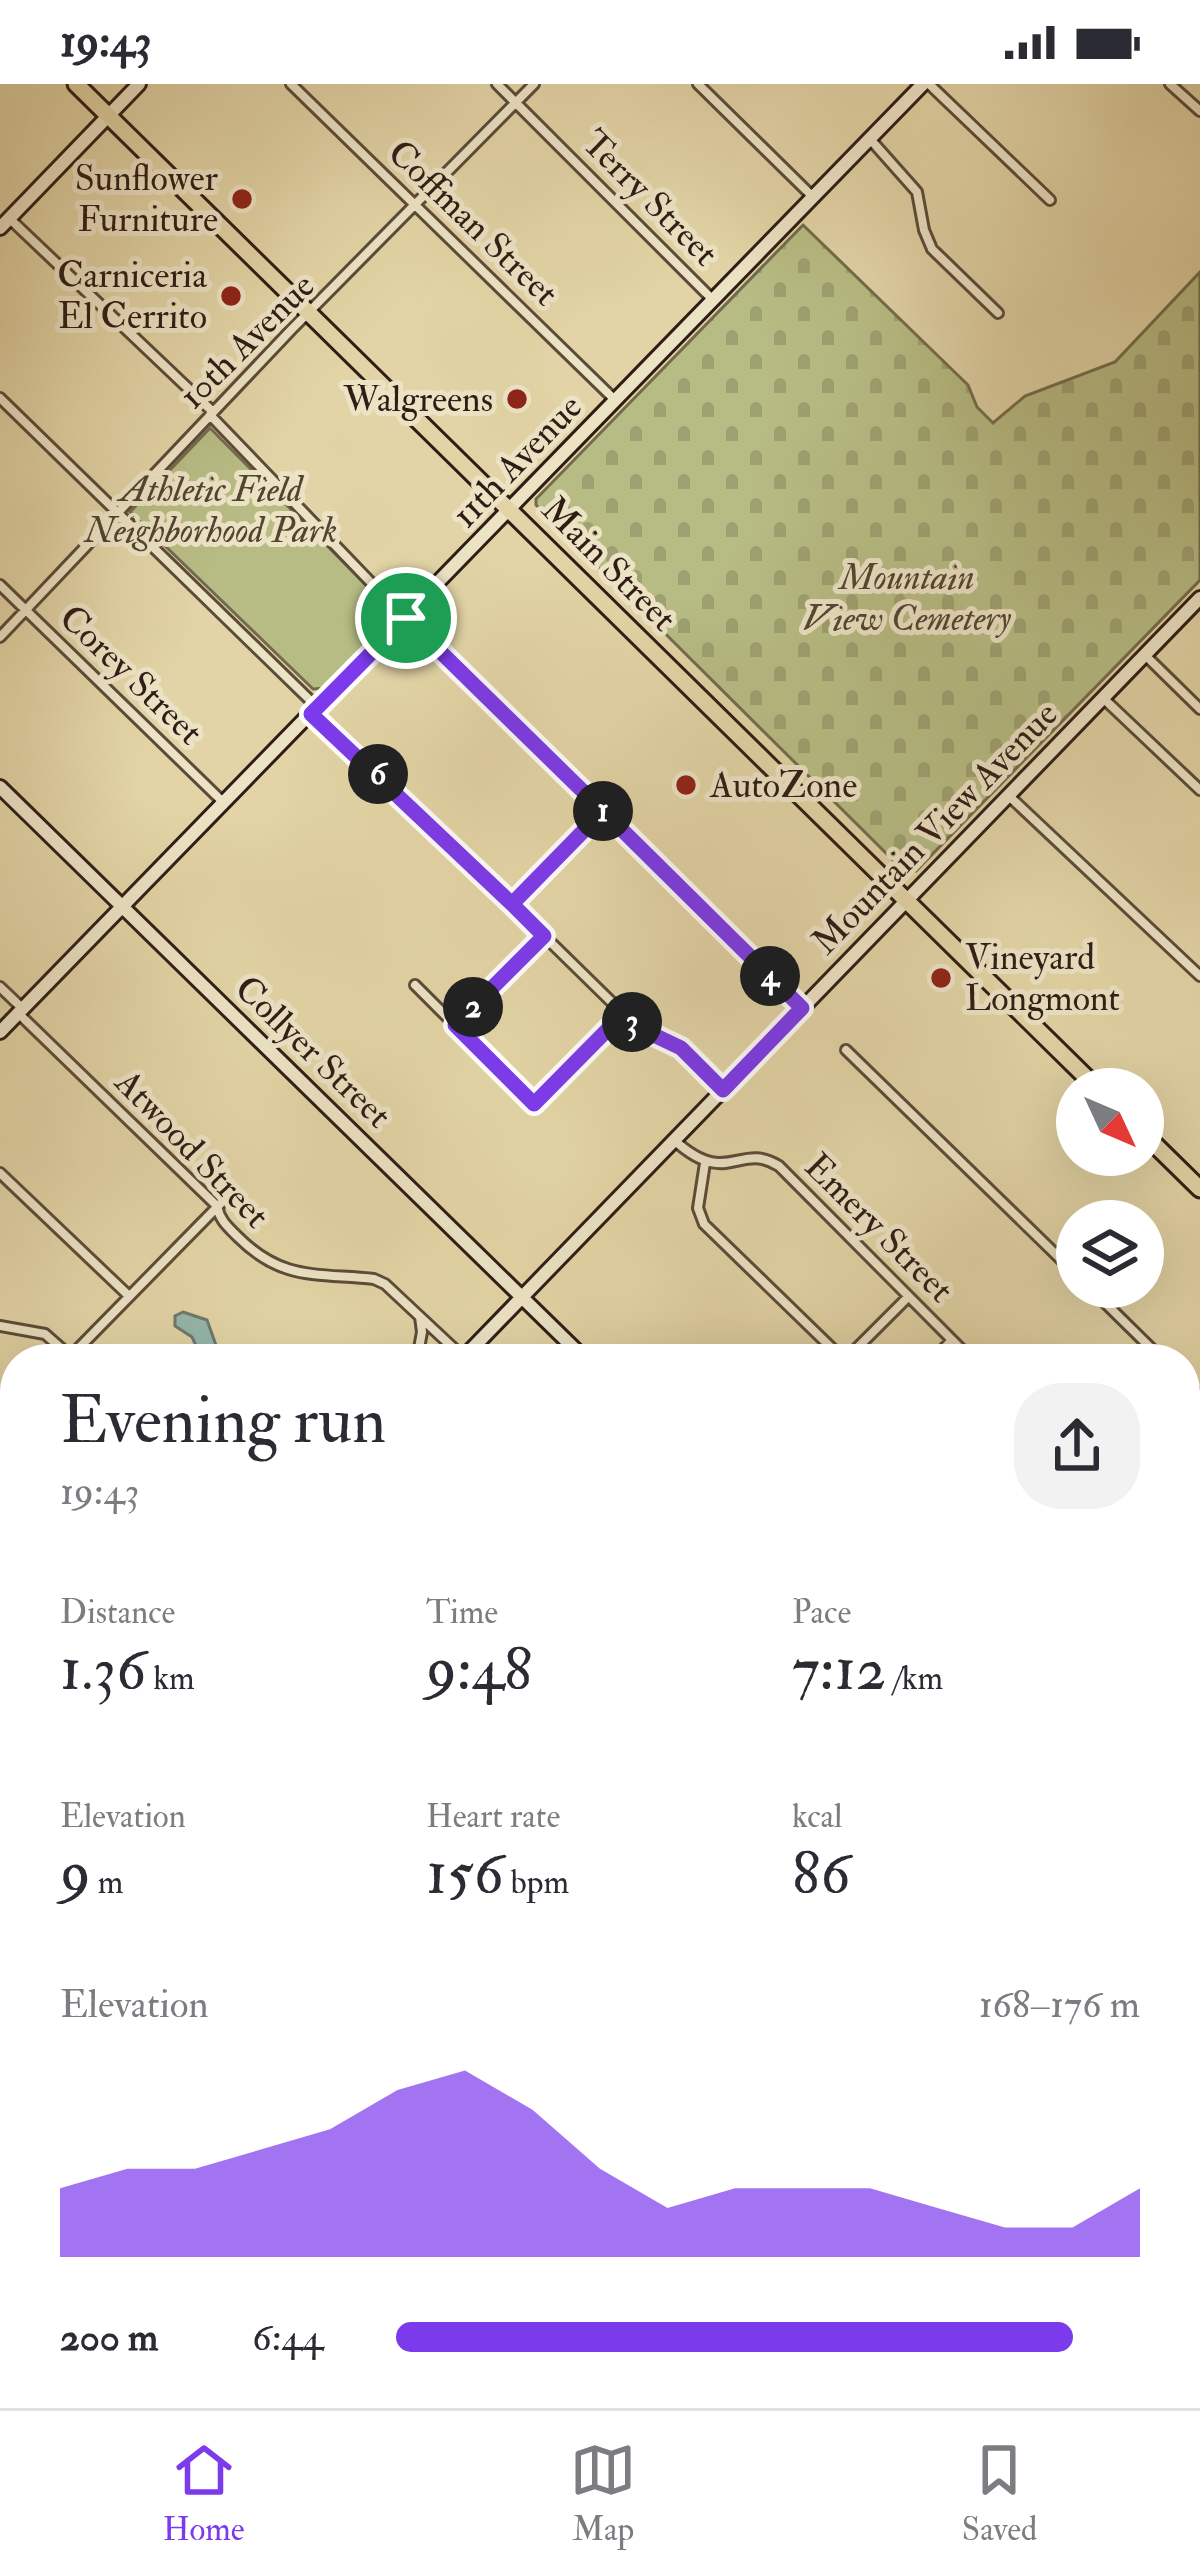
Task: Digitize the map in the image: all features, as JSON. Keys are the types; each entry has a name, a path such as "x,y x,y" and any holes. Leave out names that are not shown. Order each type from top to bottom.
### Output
{"highway":[{"name":"Main Street","path":"76,84 1077,1068"},
{"path":"1164,1154 1200,1190"}],"street":[{"path":"139,84 4,221 212,414 406,618 802,1008"},
{"name":"Coffman Street","path":"291,84 616,401"},
{"name":"Terry Street","path":"496,84 714,300"},
{"name":"10th Avenue","path":"0,637 534,84"},
{"path":"698,84 813,197"},
{"path":"1171,84 1200,112"},
{"path":"917,88 1050,200"},
{"name":"11th Avenue","path":"0,1032 917,88"},
{"path":"869,139 917,192 932,248 998,314"},
{"path":"0,398 623,1014 637,1027 681,1048 723,1090"},
{"name":"Corey Street","path":"0,585 224,803"},
{"name":"Mountain View Avenue","path":"477,1344 1200,598"},
{"path":"1145,655 1199,705"},
{"path":"1103,698 1200,790"},
{"name":"Collyer Street","path":"0,787 570,1344"},
{"path":"1008,796 1200,976"},
{"path":"512,904 603,811"},
{"path":"455,1025 544,936"},
{"path":"415,986 534,1104 623,1014"},
{"name":"Atwood Street","path":"0,987 217,1206 219,1218 262,1261 385,1284 448,1344"},
{"path":"846,1050 1056,1255"},
{"path":"674,1140 705,1163 698,1208 704,1224 828,1344"},
{"name":"Emery Street","path":"705,1163 728,1165 757,1157 779,1166 956,1344"},
{"path":"0,1173 129,1297"},
{"path":"83,1344 217,1206 239,1196"},
{"path":"859,1344 908,1297"},
{"path":"1110,1308 1147,1344"},
{"path":"419,1316 420,1344"},
{"path":"0,1326 45,1334 55,1344"},
{"path":"948,1344 952,1340"}],"green space":[{"name":"Mountain View Cemetery","path":"803,225 968,385 977,407 993,423 1025,396 1115,362 1200,272 1200,580 916,871 904,871 536,505 536,499"},
{"name":"Athletic Field Neighborhood Park","path":"210,428 391,610 390,621 325,688 313,689 130,512"}],"shaded area":[{"path":"183,1312 207,1320 216,1344 195,1344 175,1326 175,1316"}],"place":[{"name":"Sunflower Furniture","path":"242,199"},
{"name":"Carniceria El Cerrito","path":"231,296"},
{"name":"Walgreens","path":"517,399"},
{"name":"AutoZone","path":"686,785"},
{"name":"Vineyard Longmont","path":"941,978"}],"route":[{"path":"406,618 311,714 512,904 558,856 603,811 802,1008 723,1090 681,1048 637,1027 623,1014 534,1104 455,1025 544,936 512,904 603,811 406,618"}]}
